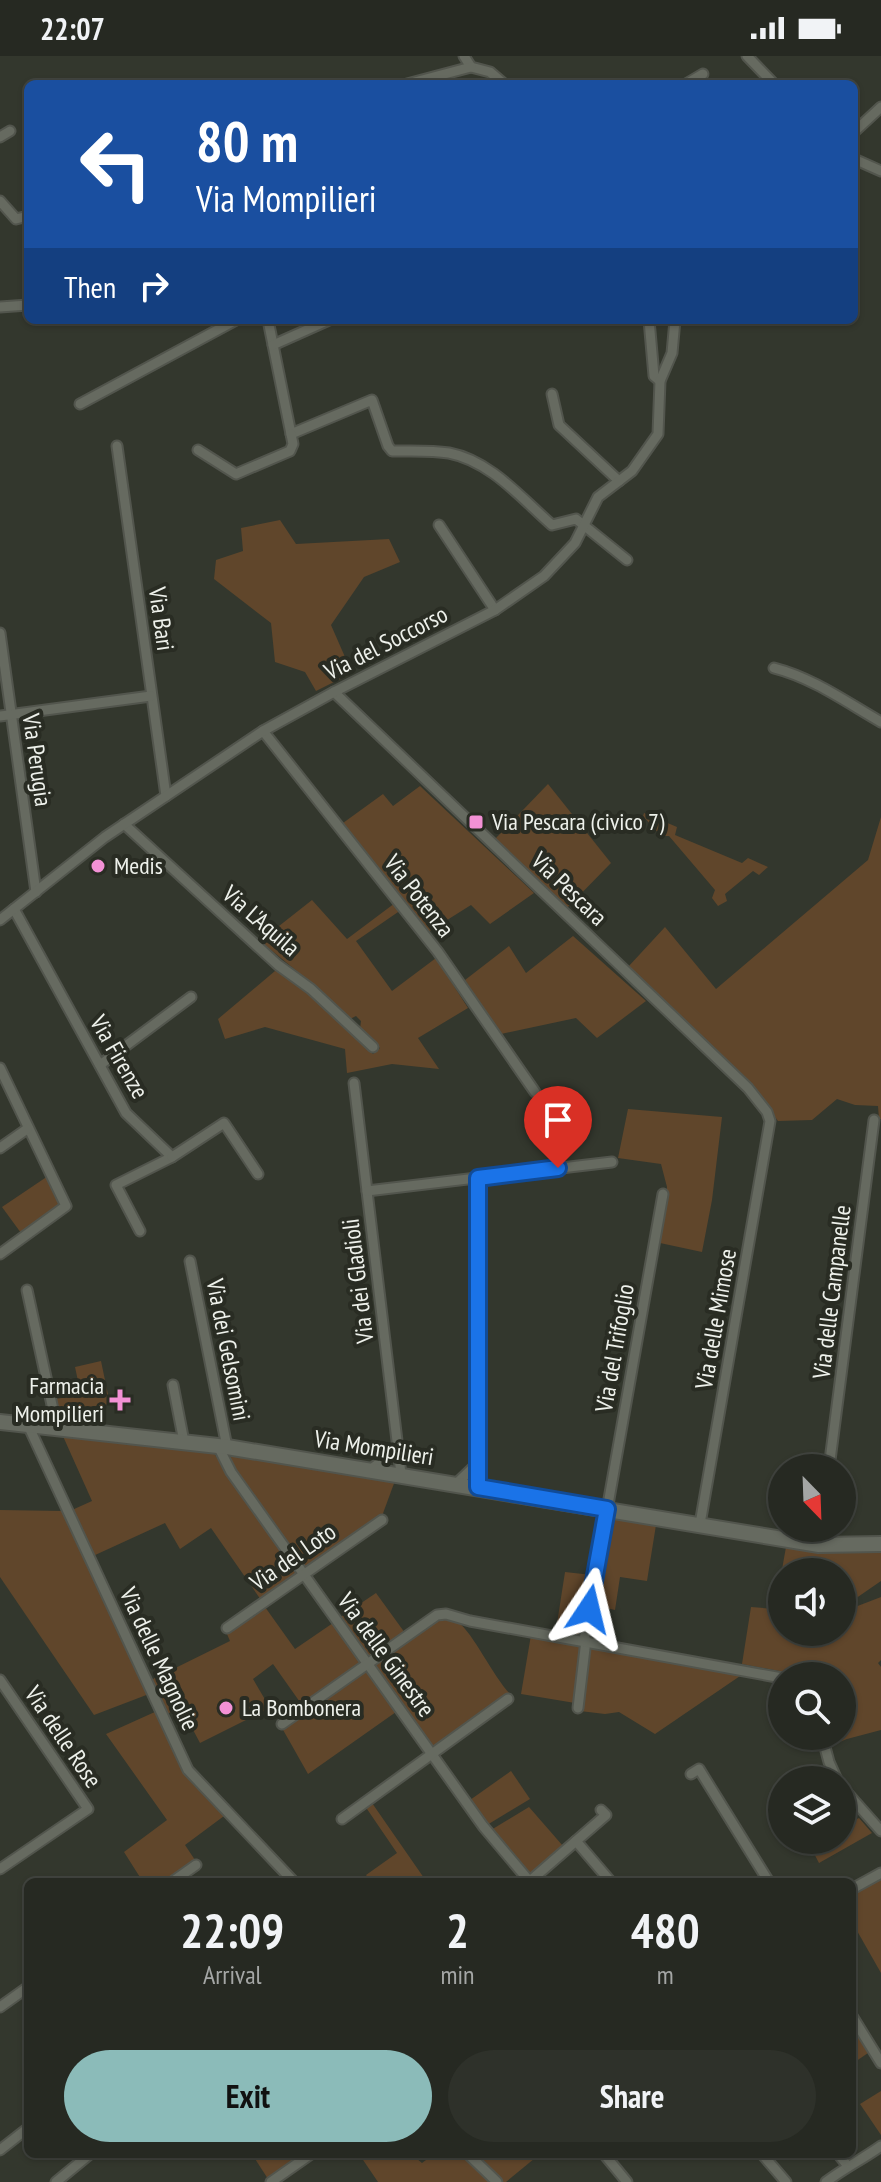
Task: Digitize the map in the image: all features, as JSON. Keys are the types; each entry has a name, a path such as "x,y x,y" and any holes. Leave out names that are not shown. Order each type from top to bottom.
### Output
{"street":[{"path":"464,56 471,67"},
{"path":"747,56 770,80"},
{"path":"422,80 471,67 490,72 499,80"},
{"path":"693,80 703,74"},
{"path":"858,128 881,107"},
{"path":"0,137 10,131"},
{"path":"858,161 881,171"},
{"path":"0,201 16,219 24,217"},
{"path":"0,307 24,305"},
{"path":"80,404 229,324"},
{"path":"198,450 236,474 290,451 293,444 269,324"},
{"path":"273,345 320,324"},
{"path":"649,324 654,376 660,381"},
{"name":"Via del Soccorso","path":"0,920 124,824 263,731 495,610 544,576 575,543 598,497 632,471 658,434 660,381 672,353 675,324"},
{"path":"552,394 559,425 619,481"},
{"path":"291,434 372,400 392,451 451,453 473,461 491,472 552,525 576,519 627,560"},
{"name":"Via Bari","path":"117,446 166,796"},
{"path":"439,525 495,610"},
{"name":"Via Perugia","path":"0,633 5,716 36,892"},
{"path":"774,668 811,682 881,722"},
{"name":"Via Pescara","path":"334,692 748,1088 767,1112 770,1121"},
{"path":"5,716 151,696"},
{"name":"Via Potenza","path":"263,731 438,952 535,1092"},
{"name":"Via L'Aquila","path":"124,824 373,1047"},
{"name":"Via Firenze","path":"14,909 126,1113 172,1157"},
{"path":"100,1065 191,997"},
{"path":"0,1068 66,1206 0,1254"},
{"name":"Via dei Gladioli","path":"354,1083 401,1474"},
{"name":"Via delle Campanelle","path":"831,1454 874,1120"},
{"name":"Via delle Mimose","path":"700,1524 770,1121"},
{"path":"140,1231 116,1185 172,1157 224,1123 258,1174"},
{"path":"0,1148 27,1129"},
{"path":"367,1191 612,1162"},
{"path":"478,1178 478,1487"},
{"name":"Via del Trifoglio","path":"578,1708 585,1640 663,1194"},
{"name":"Via dei Gelsomini","path":"190,1261 223,1446"},
{"path":"27,1290 57,1428"},
{"path":"173,1385 184,1442"},
{"name":"Via Mompilieri","path":"0,1422 223,1446 819,1545 881,1544"},
{"name":"Via delle Magnolie","path":"28,1425 188,1770 290,1878"},
{"name":"Via delle Ginestre","path":"223,1446 231,1472 483,1826 527,1878"},
{"path":"371,1469 398,1449"},
{"path":"457,1483 478,1463"},
{"name":"Via del Loto","path":"227,1628 382,1520"},
{"path":"282,1724 437,1615 446,1614 768,1675"},
{"name":"Via delle Rose","path":"0,1680 88,1809 0,1869"},
{"path":"342,1819 508,1699"},
{"path":"691,1774 699,1769 767,1878"},
{"path":"856,1803 881,1831"},
{"path":"534,1878 606,1815 601,1810"},
{"path":"576,1841 608,1878"},
{"path":"178,1878 196,1865"},
{"path":"856,1887 881,1873"},
{"path":"0,2007 24,1990"},
{"path":"856,2022 881,2063"},
{"path":"0,2150 24,2131"},
{"path":"826,2182 847,2165 861,2160 881,2146"},
{"path":"56,2182 85,2158"},
{"path":"271,2182 305,2158"},
{"path":"472,2158 497,2182"},
{"path":"607,2158 627,2182"},
{"path":"765,2158 786,2182"},
{"path":"841,2158 847,2165"}],"shaded area":[{"path":"280,520 296,544 389,539 400,562 364,577 331,625 352,673 316,691 305,672 275,662 271,623 214,579 216,560 243,551 241,528"},
{"path":"548,784 611,863 566,909 495,839"},
{"path":"420,786 534,893 490,924 471,905 428,932 343,823 383,794 393,806"},
{"path":"644,813 677,827 675,835 742,863 748,858 768,867 759,875 753,871 725,894 727,901 718,906 712,898 715,890 669,836 661,836 643,816"},
{"path":"881,817 881,1119 878,1106 855,1105 837,1099 812,1120 778,1121 748,1081 628,967 665,927 716,989 868,860"},
{"path":"312,900 347,939 395,903 401,910 356,941 392,991 436,958 468,1008 418,1038 439,1069 392,1064 347,1073 345,1049 265,1027 225,1039 218,1019 275,971 311,994 373,1054 380,1048 360,1029 361,1021 356,1016 348,1020 304,977 260,941"},
{"path":"573,936 646,1001 597,1038 576,1018 501,1034 465,980 509,946 526,973"},
{"path":"628,1109 722,1117 702,1252 660,1243 667,1187 661,1164 618,1158"},
{"path":"48,1176 61,1201 21,1233 2,1207"},
{"path":"101,1361 110,1404 84,1409 87,1427 60,1425 55,1399 81,1395 75,1367"},
{"path":"62,1434 213,1452 297,1573 261,1600 211,1528 180,1549 165,1523 93,1556 72,1510 92,1501"},
{"path":"230,1453 396,1478 382,1516 304,1569 233,1468"},
{"path":"0,1510 64,1511 149,1694 94,1715 0,1577"},
{"path":"611,1516 656,1525 647,1581 620,1577 615,1610 594,1605"},
{"path":"786,1547 822,1552 881,1550 881,1581 856,1598 856,1558 784,1558"},
{"path":"565,1572 592,1575 581,1635 556,1630"},
{"path":"376,1593 405,1633 368,1659 339,1618"},
{"path":"881,1597 881,1660 878,1663 881,1667 881,1730 856,1737 856,1662 768,1662 768,1669 742,1664 751,1607 768,1608 768,1646 856,1646 856,1607"},
{"path":"265,1607 295,1649 333,1623 361,1663 302,1705 273,1664 253,1679 270,1708 200,1743 181,1707 167,1714 151,1680 230,1641 227,1634"},
{"path":"439,1618 453,1619 464,1628 510,1694 433,1750 373,1664"},
{"path":"531,1635 583,1643 575,1703 521,1694"},
{"path":"589,1648 743,1674 655,1734 619,1712 580,1711"},
{"path":"366,1669 396,1712 308,1774 282,1728"},
{"path":"157,1711 190,1781 224,1816 185,1845 195,1860 170,1878 140,1878 124,1852 167,1820 106,1734"},
{"path":"511,1771 530,1799 487,1825 470,1800"},
{"path":"372,1803 424,1878 368,1878 366,1875 397,1853 366,1807"},
{"path":"529,1807 563,1846 530,1877 491,1830"},
{"path":"859,1818 872,1833 856,1842 856,1819"},
{"path":"814,1854 835,1854 819,1863"},
{"path":"881,1877 881,1973 856,1929 856,1890"},
{"path":"856,2034 868,2053 856,2061"},
{"path":"881,2091 881,2135 860,2104"},
{"path":"255,2158 299,2158 268,2179"},
{"path":"362,2158 416,2158 422,2163 429,2158 466,2158 490,2182 378,2182"},
{"path":"484,2158 535,2158 506,2182 480,2161"}],"place":[{"name":"Via Pescara (civico 7)","path":"476,822"},
{"name":"Medis","path":"98,866"},
{"name":"Farmacia Mompilieri","path":"120,1400"},
{"name":"La Bombonera","path":"226,1708"}],"route":[{"path":"558,1168 478,1178 478,1487 607,1509 589,1609"}]}
